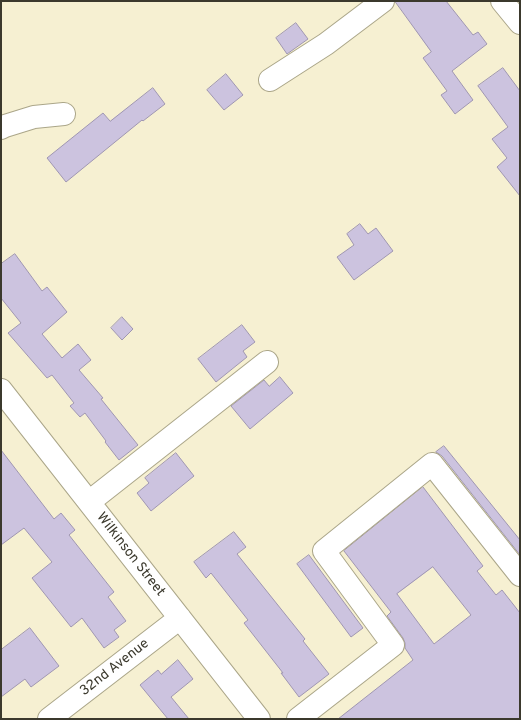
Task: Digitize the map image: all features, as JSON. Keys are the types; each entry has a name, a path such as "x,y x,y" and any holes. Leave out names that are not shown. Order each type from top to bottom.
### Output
{"street":[{"path":"270,80 326,44 384,1"},
{"path":"502,1 520,23"},
{"path":"1,128 34,117 64,114"},
{"path":"88,502 267,362"},
{"name":"Wilkinson Street","path":"2,394 260,719"},
{"path":"298,719 393,644 324,551 432,464 520,575"},
{"name":"32nd Avenue","path":"49,719 180,618"}],"building":[{"path":"395,1 446,1 473,35 478,32 487,44 452,71 473,100 455,114 441,95 447,91 423,58 431,52"},
{"path":"296,23 308,39 287,54 276,38"},
{"path":"503,68 520,91 520,196 497,167 507,158 492,139 508,127 478,86"},
{"path":"226,74 243,95 224,110 207,90"},
{"path":"153,88 165,104 143,121 142,120 66,182 47,158 103,113 110,121"},
{"path":"360,224 368,234 376,228 393,251 354,280 337,257 354,245 347,234"},
{"path":"15,254 42,291 47,287 67,312 42,334 62,358 78,344 91,360 79,370 103,398 101,399 138,445 119,460 85,413 80,417 70,406 74,403 52,375 47,378 8,333 21,323 1,298 1,264"},
{"path":"122,317 133,329 122,340 111,328"},
{"path":"242,325 255,342 243,351 247,357 216,382 198,359"},
{"path":"280,377 293,393 250,429 231,406 264,380 269,386"},
{"path":"444,446 520,540 520,555 442,456 436,452"},
{"path":"1,450 54,519 61,513 75,530 69,535 114,592 108,597 126,621 114,630 119,637 104,648 82,618 71,627 32,578 52,562 24,528 1,545"},
{"path":"176,453 194,476 151,511 137,493 149,483 145,478"},
{"path":"423,487 483,566 477,571 496,595 502,590 520,613 520,719 338,719 413,660 405,648 403,638 387,616 391,612 344,551","holes":["433,567 471,615 434,644 397,594"]},
{"path":"234,532 246,547 237,554 305,639 303,641 329,674 299,697 281,673 283,673 244,623 248,620 211,573 206,578 194,562"},
{"path":"309,555 363,628 351,637 297,564"},
{"path":"30,628 59,666 31,687 25,679 1,697 1,650"},
{"path":"178,660 193,679 171,697 189,719 168,719 140,685 158,670 161,674"}]}
